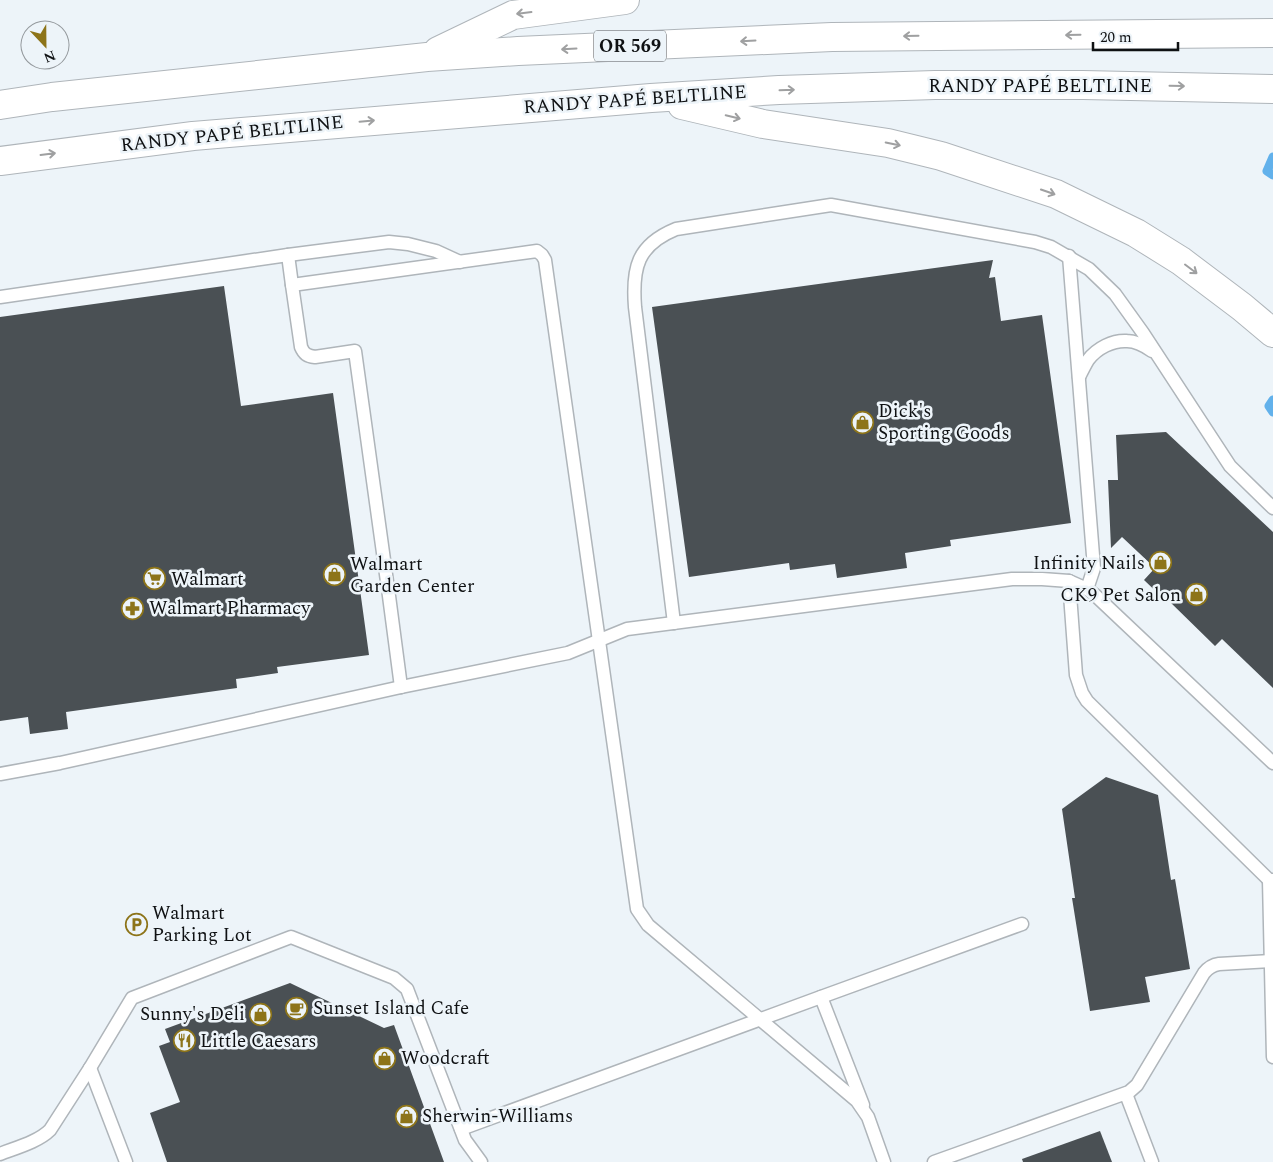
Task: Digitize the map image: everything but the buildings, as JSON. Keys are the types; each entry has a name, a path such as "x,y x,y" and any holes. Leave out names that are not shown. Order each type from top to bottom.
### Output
{"highway":[{"path":"427,57 513,15 625,0"},
{"name":"OR 569","path":"0,105 52,97 427,57 518,51 832,37 1268,33"},
{"name":"RANDY PAPÉ BELTLINE","path":"0,160 193,136 651,98 778,90 935,85 1083,85 1273,90"},
{"path":"651,98 764,124 888,143 915,149 968,164 1056,194 1136,233 1181,262 1242,307 1273,333"}],"lane":[{"path":"674,623 633,284 644,250 662,235 676,229 832,205 1051,247 1089,269 1115,294 1143,333 1230,466 1273,508"},
{"path":"0,297 389,242 408,244 436,251 460,262"},
{"path":"292,284 537,251 542,255 545,260 637,909 648,925 852,1096 868,1117"},
{"path":"288,256 301,347 304,353 315,357 355,352 401,687"},
{"path":"1068,256 1094,568 1087,589"},
{"path":"1078,380 1089,359 1103,347 1115,342 1126,340 1136,342 1157,354"},
{"path":"0,774 401,687 568,653 627,629 1028,578 1068,581 1087,589 1095,595 1273,763"},
{"path":"1068,581 1076,675 1087,701 1271,880 1270,961 1273,1057"},
{"path":"461,1129 1022,924"},
{"path":"0,1154 37,1140 45,1135 54,1125 132,998 292,937 394,978 407,989 468,1146 481,1162"},
{"path":"934,1162 1133,1090 1208,968 1219,964 1270,961"},
{"path":"821,997 884,1162"},
{"path":"90,1068 126,1162"},
{"path":"1126,1094 1152,1162"}],"waterway":[{"path":"1273,157 1267,171 1273,175"},
{"path":"1273,400 1269,406 1273,412"}],"place":[{"name":"Dick's Sporting Goods","path":"862,422"},
{"name":"Infinity Nails","path":"1161,563"},
{"name":"Walmart Garden Center","path":"334,575"},
{"name":"Walmart","path":"155,579"},
{"name":"CK9 Pet Salon","path":"1197,595"},
{"name":"Walmart Pharmacy","path":"133,608"},
{"name":"Walmart Parking Lot","path":"136,924"},
{"name":"Sunset Island Cafe","path":"297,1008"},
{"name":"Sunny's Deli","path":"261,1014"},
{"name":"Little Caesars","path":"184,1041"},
{"name":"Woodcraft","path":"385,1058"},
{"name":"Sherwin-Williams","path":"406,1116"}]}
